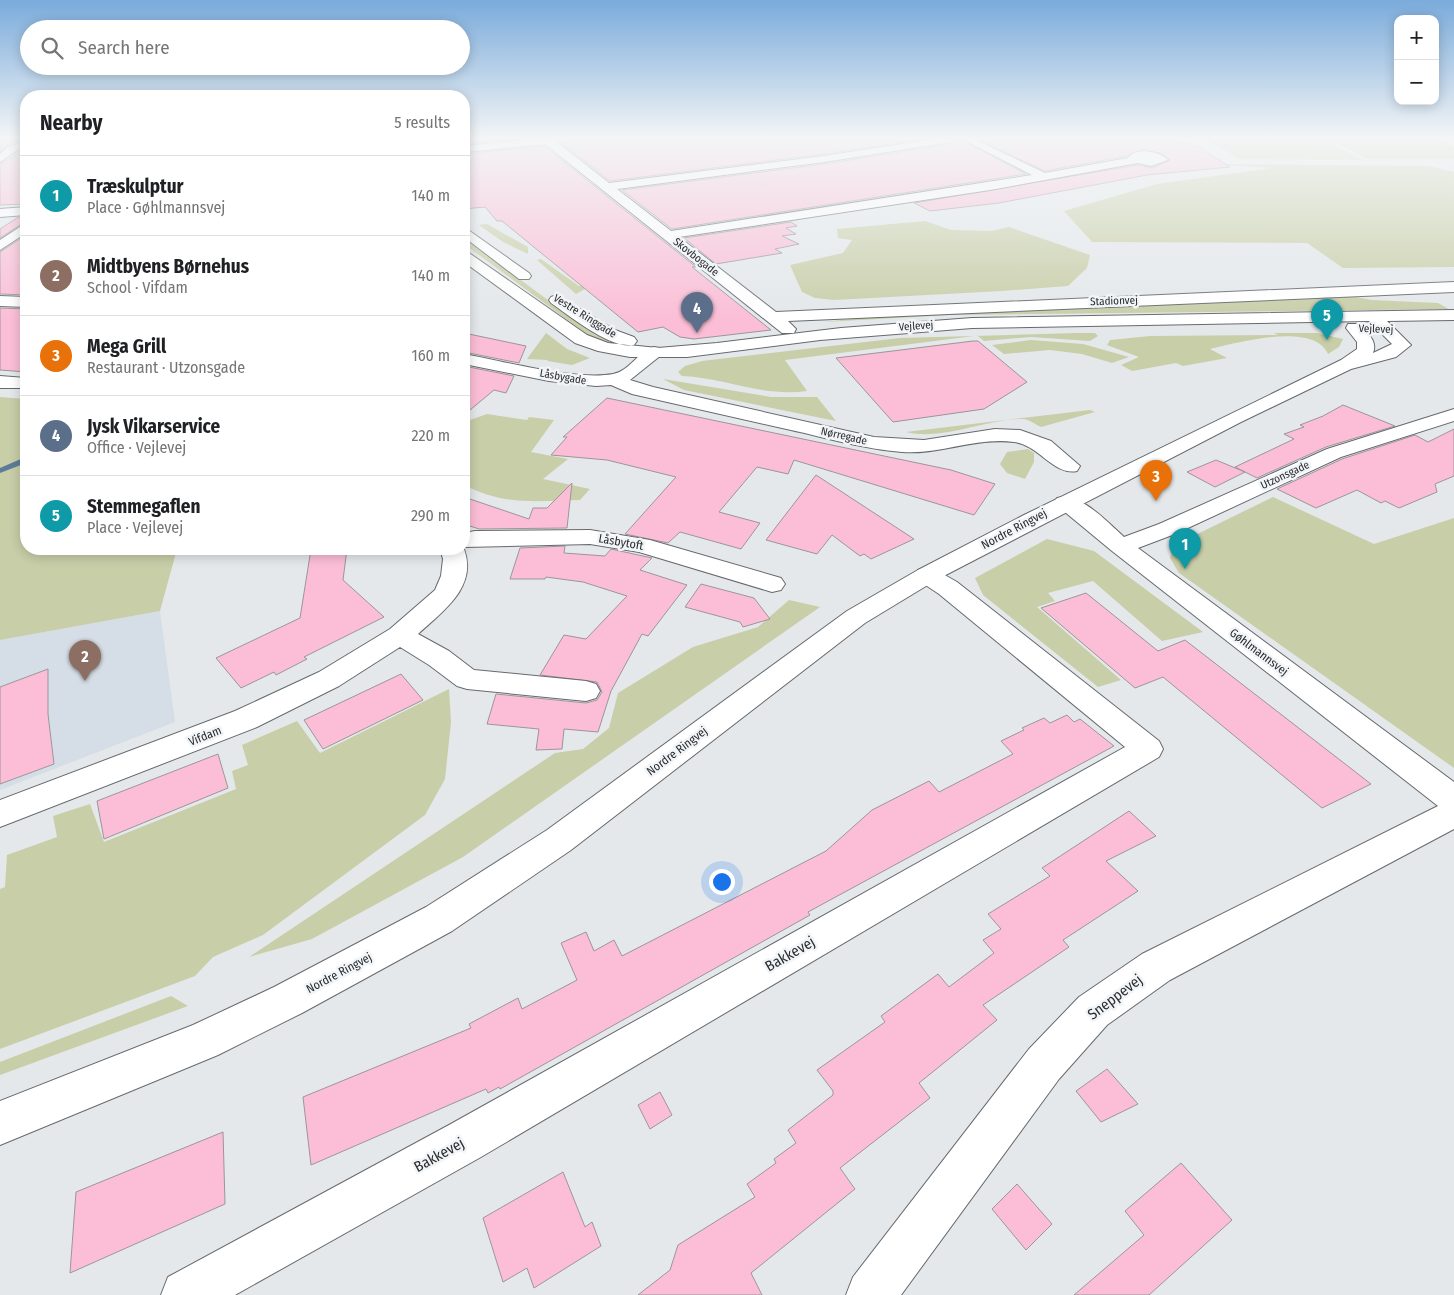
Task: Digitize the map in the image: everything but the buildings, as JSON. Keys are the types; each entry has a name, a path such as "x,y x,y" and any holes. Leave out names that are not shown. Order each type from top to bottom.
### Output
{"street":[{"name":"Skovbogade","path":"624,199 797,337"},
{"path":"668,235 899,199"},
{"path":"0,213 20,211"},
{"path":"0,246 20,231"},
{"name":"Vestre Ringgade","path":"470,235 538,286 609,334 644,345 654,352"},
{"name":"Vestre Ringgade","path":"470,260 589,343 610,351 654,352"},
{"name":"Stadionvej","path":"774,317 1454,287"},
{"path":"0,301 20,302"},
{"name":"Vejlevej","path":"1179,320 1354,328 1380,322 1454,315"},
{"name":"Vejlevej","path":"654,352 683,351 900,327 972,323 1179,320 1380,322 1454,330"},
{"path":"1380,322 1454,320"},
{"name":"Nordre Ringvej","path":"1347,364 1375,359 1394,352 1402,345 1380,322"},
{"name":"Nordre Ringvej","path":"0,1124 204,1041 288,1000 439,919 559,840 856,617 927,575 1065,503 1260,405 1347,364 1366,352 1365,341 1354,328"},
{"name":"Låsbygade","path":"470,361 585,381 615,380 627,376 654,352"},
{"name":"Nørregade","path":"615,380 632,388 652,393 874,443 910,447 1002,435 1031,439 1052,449 1069,466"},
{"path":"0,382 20,383"},
{"name":"Utzonsgade","path":"1120,546 1167,529 1334,453 1454,415"},
{"name":"Gøhlmannsvej","path":"1065,503 1086,516 1120,546 1454,800"},
{"name":"Låsbytoft","path":"470,539 590,536 642,545 772,584"},
{"name":"Vifdam","path":"0,814 246,719 329,679 400,635 446,594 454,576 454,555"},
{"name":"Bakkevej","path":"186,1295 465,1141 1148,749 948,588 927,575"},
{"path":"400,635 439,658 467,679 586,691"},
{"name":"Sneppevej","path":"870,1295 1044,1064 1093,1011 1156,967 1454,813"}],"shaded area":[{"path":"160,611 175,722 0,790 0,640"}],"green space":[{"path":"1104,199 1454,199 1454,267 1343,268 1307,243 1092,242 1064,211"},
{"path":"925,221 951,230 992,231 1009,227 1090,255 1087,268 1068,286 834,300 815,298 802,292 790,265 843,253 852,240 838,238 837,229"},
{"path":"487,224 528,247 528,254 503,242 479,225"},
{"path":"470,242 595,335 621,344 614,347 588,335 470,248"},
{"path":"541,259 579,286 594,284 576,294 537,260"},
{"path":"1339,294 1372,300 1438,303 1449,309 950,315 823,322 870,317"},
{"path":"546,333 567,349 590,358 572,365 548,360 527,359"},
{"path":"1078,333 1095,333 1098,336 1090,341 1031,337 984,341 978,336 974,336 785,360 807,391 790,392 759,389 698,377 682,376 678,372 685,366 702,361 900,338"},
{"path":"1274,333 1317,333 1343,339 1339,347 1328,354 1320,344 1307,338 1292,336 1256,339 1210,349 1227,358 1183,366 1176,363 1132,371 1121,365 1139,357 1107,345 1110,340 1150,336 1278,335"},
{"path":"1031,340 1083,344 1129,357 1112,363 1082,354 1050,350 1004,354 992,345"},
{"path":"663,379 771,397 817,397 836,421 684,390"},
{"path":"0,397 20,399 20,555 175,555 160,611 0,640"},
{"path":"1090,410 1095,412 1041,427 1023,419 994,422 935,434 906,432"},
{"path":"487,414 527,420 529,417 554,420 531,452 568,459 543,479 590,489 580,500 521,501 493,496 470,488 470,420"},
{"path":"1028,449 1034,453 1034,462 1025,479 1007,473 1000,464 1007,452"},
{"path":"1273,497 1374,544 1454,518 1454,768 1179,573 1170,558 1173,546"},
{"path":"1047,539 1094,551 1203,632 1162,641 1093,581 1048,593 1055,601 1037,607 1121,680 1098,687 983,595 975,578"},
{"path":"789,600 820,607 463,857 312,939 249,957 555,753 583,749 609,728 618,693 693,647 758,627"},
{"path":"449,689 451,722 445,779 425,815 263,935 213,957 195,976 0,1049 0,889 5,887 7,855 57,837 53,816 90,804 104,842 236,789 232,771 248,765 242,745 297,721 320,753"},
{"path":"171,996 188,1006 0,1075 0,1062"}],"waterway":[{"path":"0,471 20,463"}],"place":[{"name":"Jysk Vikarservice","path":"697,333"},
{"name":"Stemmegaflen","path":"1327,340"},
{"name":"Mega Grill","path":"1156,501"},
{"name":"Træskulptur","path":"1185,569"},
{"name":"Midtbyens Børnehus","path":"85,681"}]}
